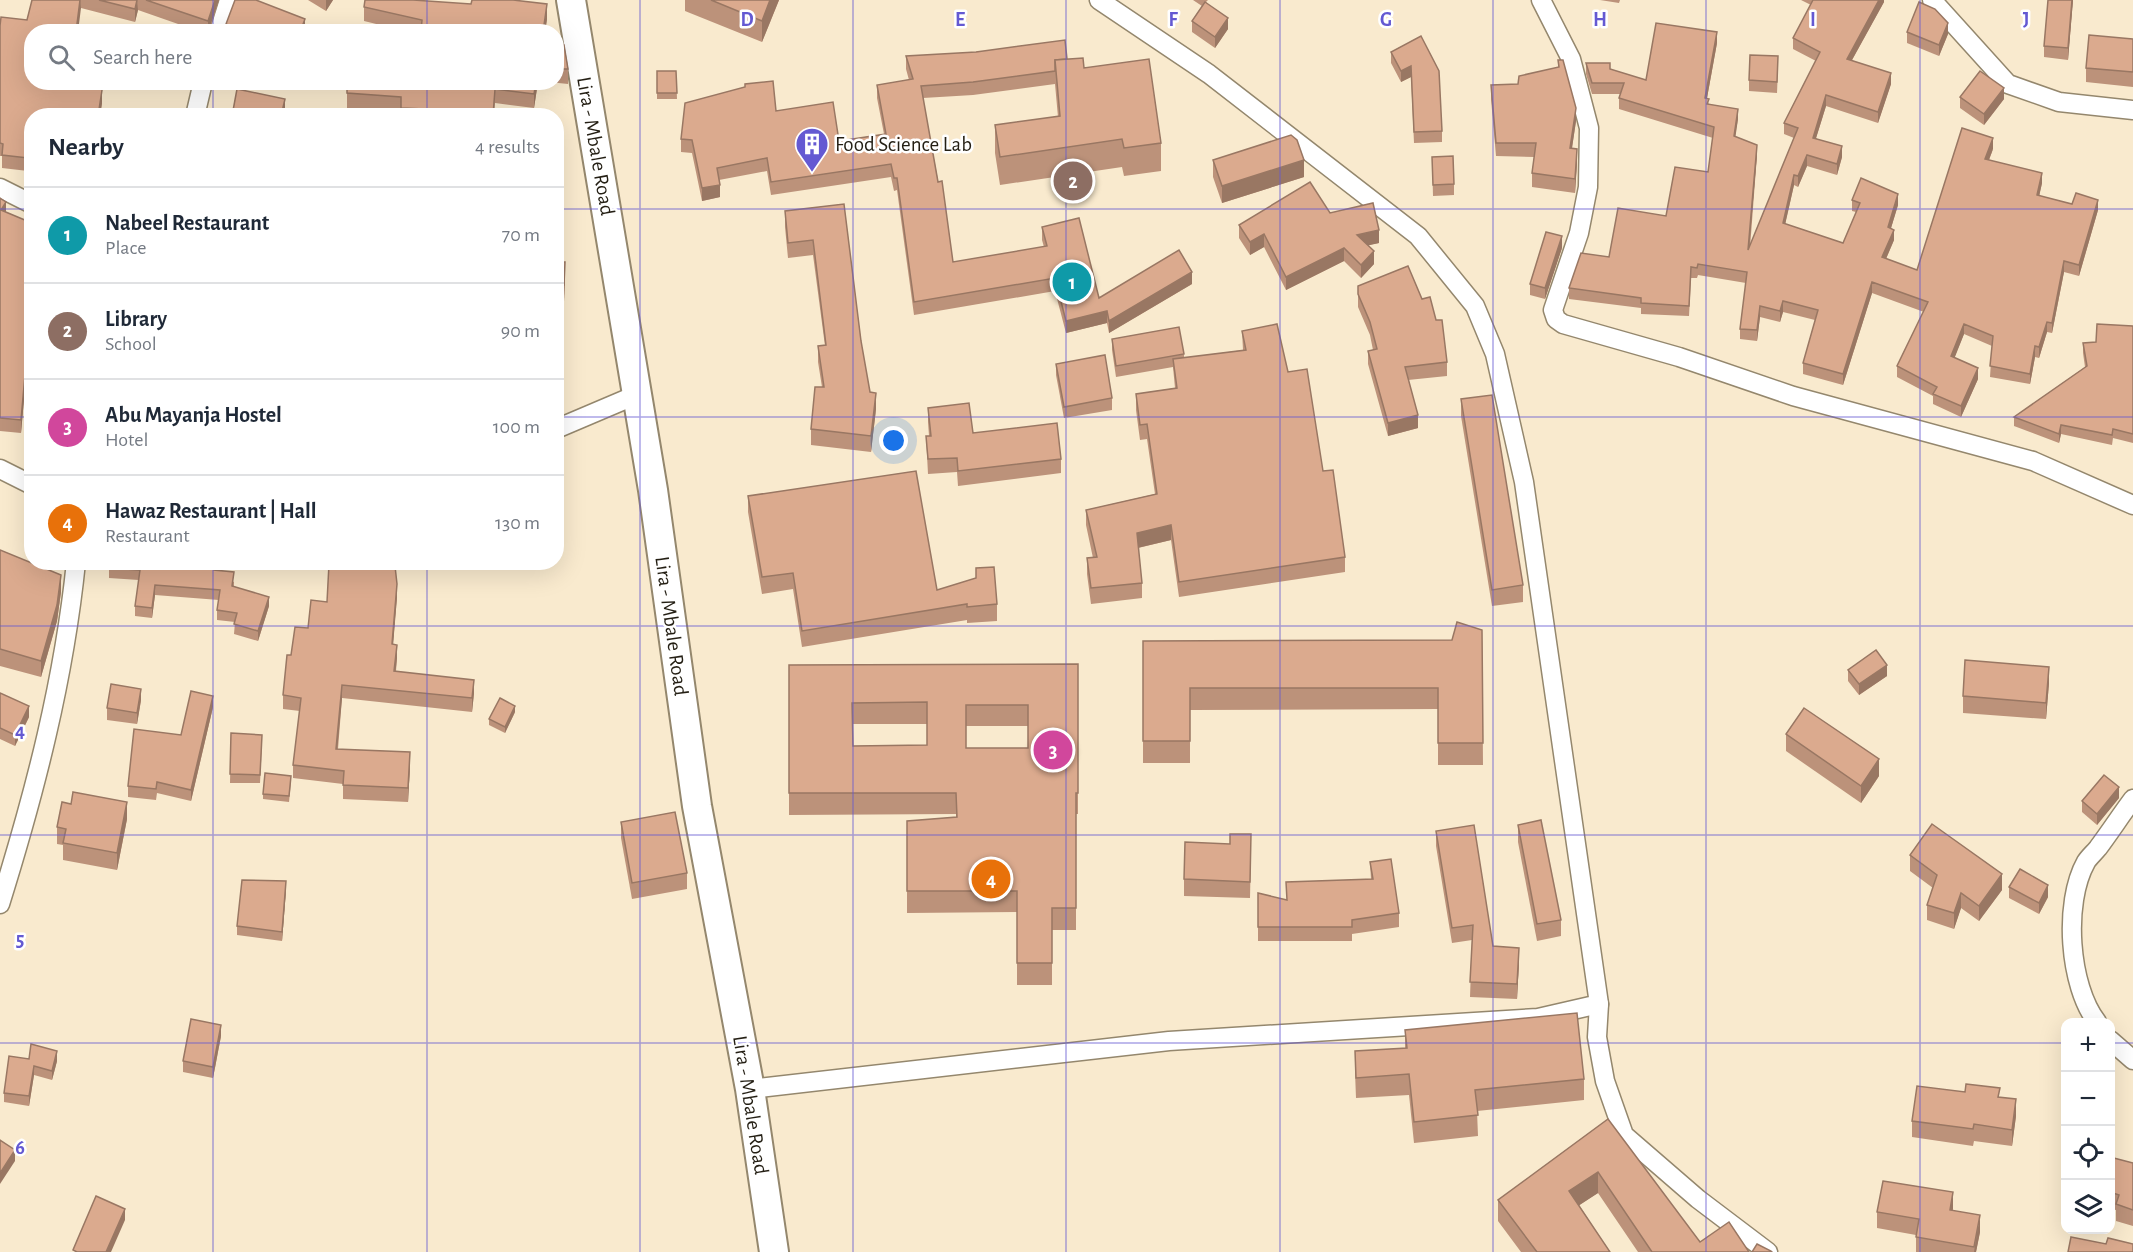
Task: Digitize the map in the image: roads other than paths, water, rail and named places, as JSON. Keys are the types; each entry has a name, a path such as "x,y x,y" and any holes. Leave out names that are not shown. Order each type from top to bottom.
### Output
{"main road":[{"name":"Lira - Mbale Road","path":"571,0 653,490 697,806 750,1089 774,1252"}],"street":[{"path":"222,24 229,0"},
{"path":"1099,0 1209,74 1418,236 1475,306 1495,354 1524,482 1599,1004 1597,1037 1605,1081 1624,1135 1698,1199 1768,1252"},
{"path":"1541,0 1571,58 1589,128 1588,187 1579,233 1554,310 1556,319 1563,324 1678,357 1793,396 2033,461 2082,480 2133,505"},
{"path":"1932,0 2008,84 2059,102 2133,110"},
{"path":"197,108 201,90"},
{"path":"0,188 24,200"},
{"path":"564,426 636,395"},
{"path":"0,470 24,481"},
{"path":"0,904 51,724 67,642 75,570"},
{"path":"2094,1018 2084,1001 2071,946 2077,894 2086,862 2133,799"},
{"path":"750,1089 1169,1041 1538,1018 1599,1004"},
{"path":"2115,1044 2133,1060"}],"place":[{"name":"Food Science Lab","path":"812,173"},
{"name":"Library","path":"1073,181"},
{"name":"Nabeel Restaurant","path":"1072,282"},
{"name":"Abu Mayanja Hostel","path":"1053,750"},
{"name":"Hawaz Restaurant | Hall","path":"991,879"}]}
